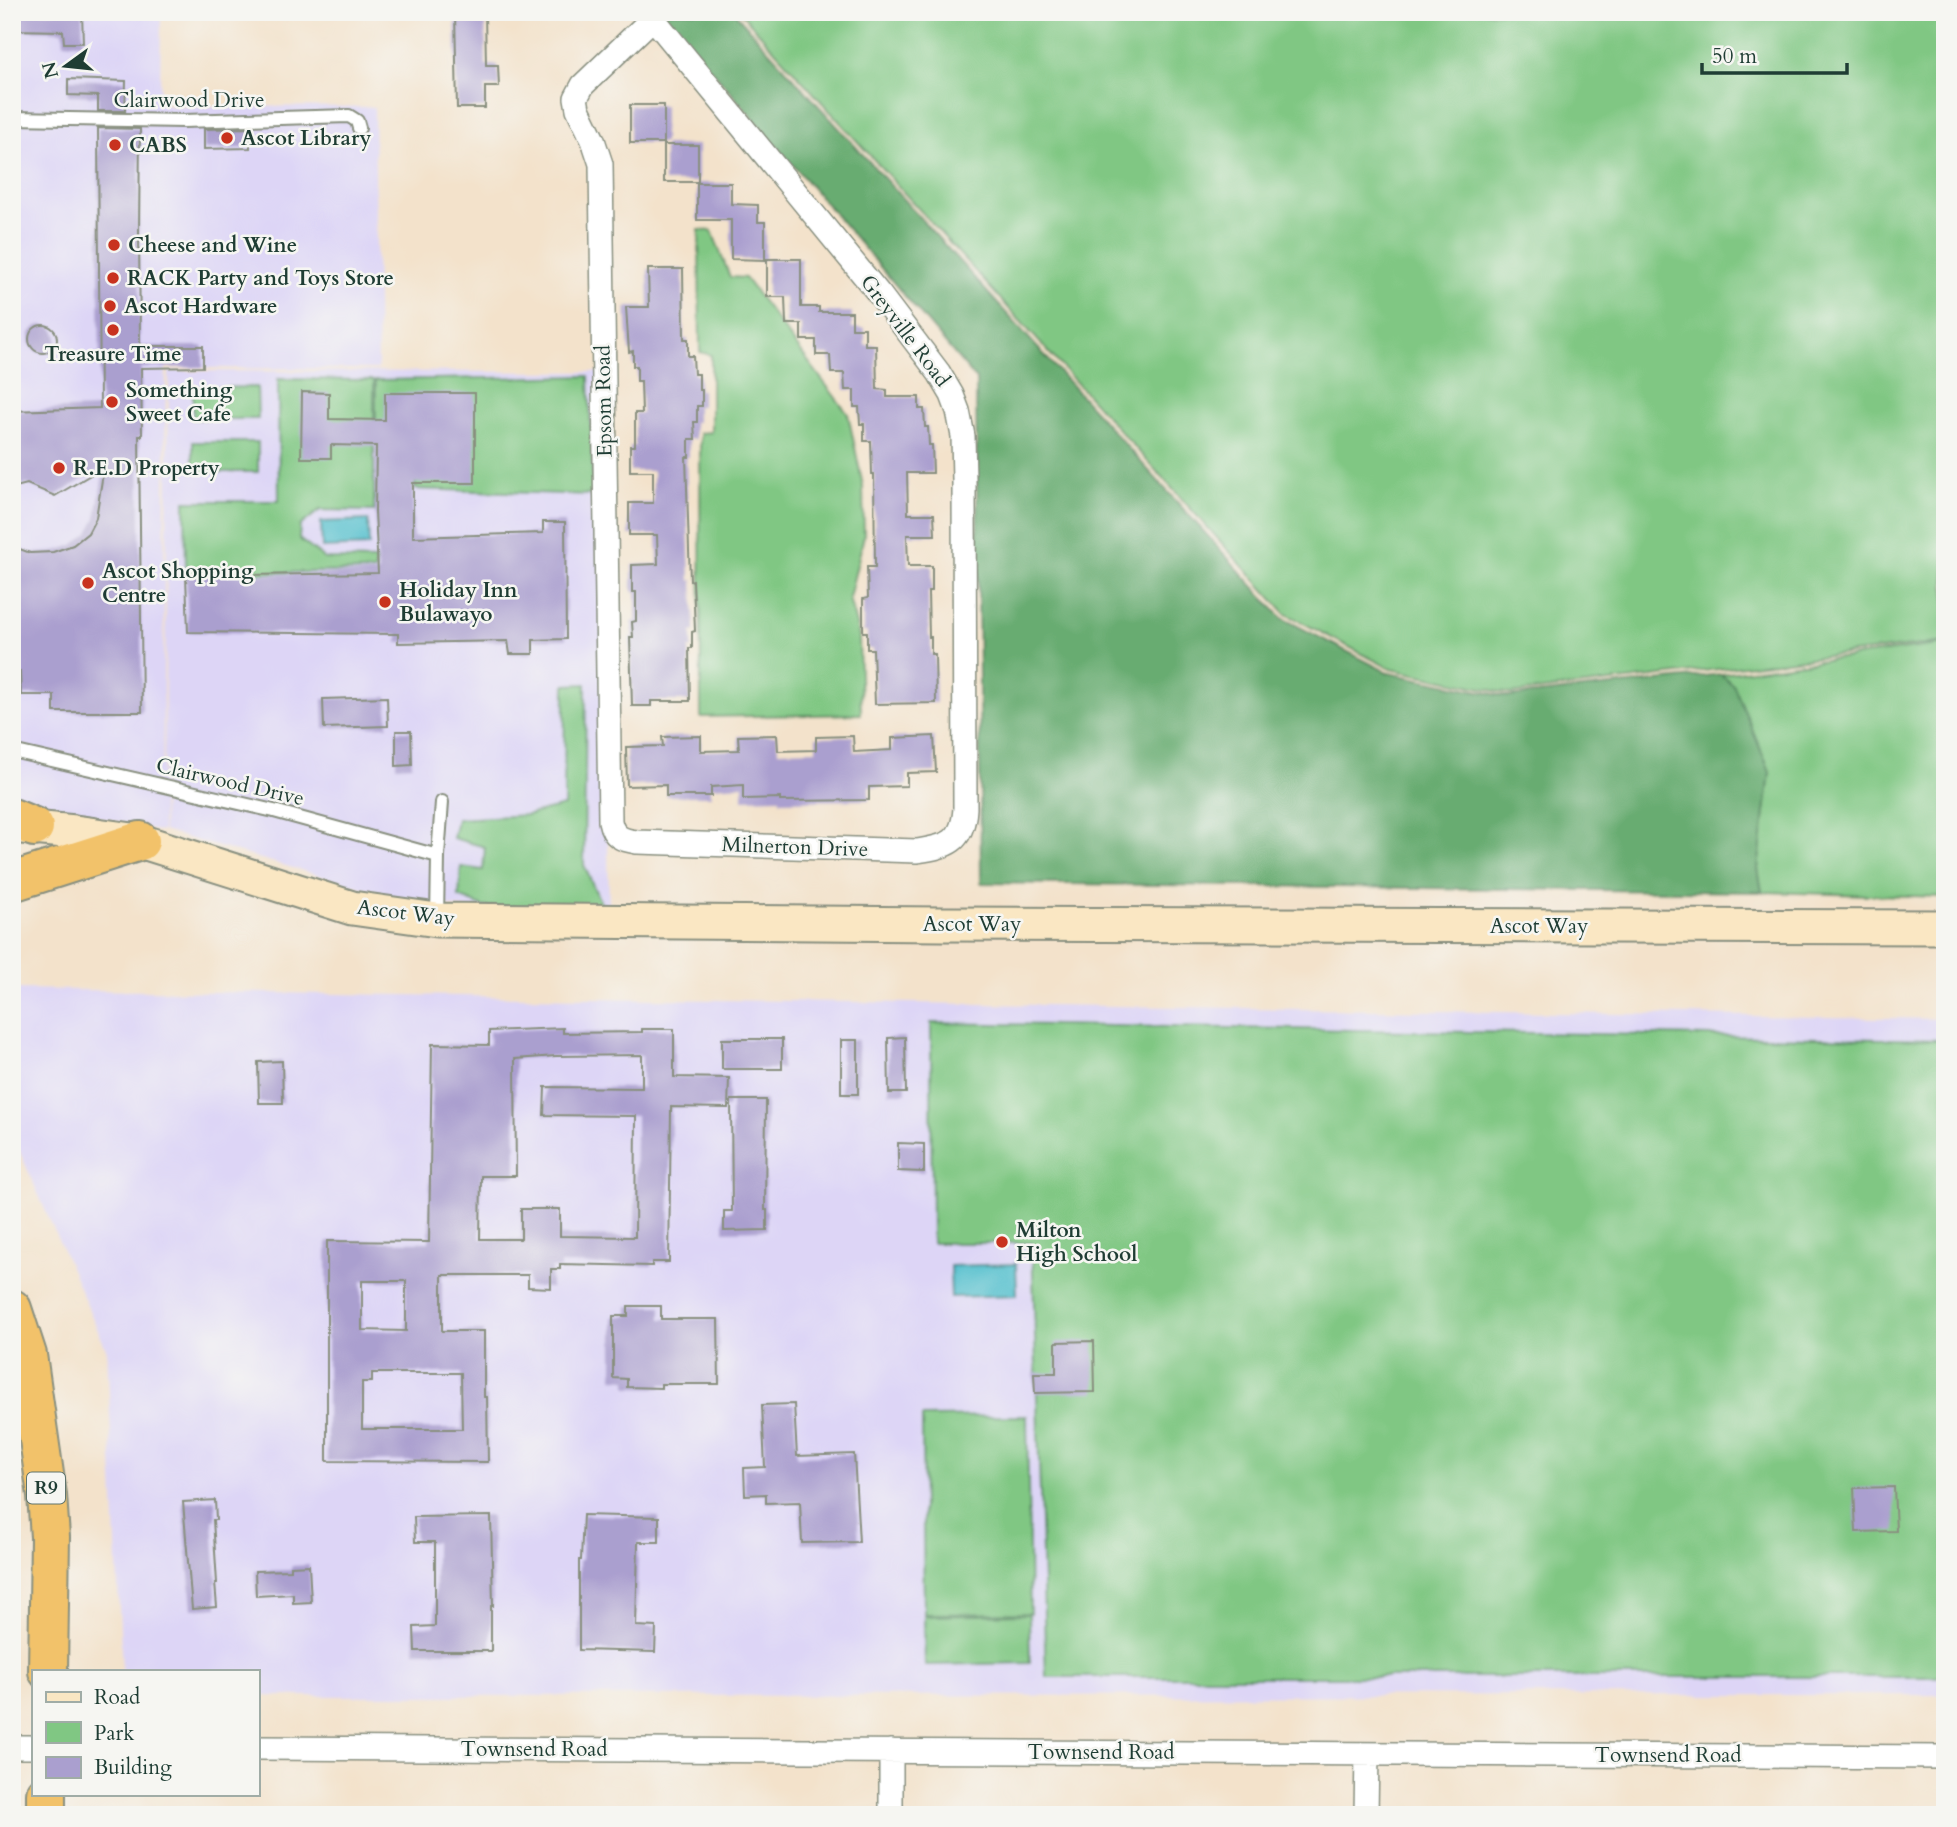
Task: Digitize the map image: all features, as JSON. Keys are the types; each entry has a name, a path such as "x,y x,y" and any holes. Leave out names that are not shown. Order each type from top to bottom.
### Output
{"highway":[{"path":"12,882 140,841"},
{"name":"R9","path":"12,1309 27,1355 47,1495 50,1536 48,1670"},
{"path":"46,1796 46,1815"}],"main road":[{"name":"Ascot Way","path":"20,824 140,841 352,908 437,920 956,925 1945,927"}],"street":[{"name":"Greyville Road","path":"650,15 880,295 939,373 952,395 958,411 963,447 965,808"},
{"name":"Epsom Road","path":"610,821 601,164 576,98 583,85 650,15"},
{"name":"Milnerton Drive","path":"610,821 611,831 621,839 637,842 917,851 933,849 950,842 960,834 965,808"},
{"path":"12,1747 32,1746"},
{"name":"Townsend Road","path":"259,1748 1945,1757"},
{"path":"891,1751 891,1815"},
{"path":"1366,1815 1367,1754"}],"lane":[{"name":"Clairwood Drive","path":"12,118 184,121 349,116 357,121 359,128"},
{"name":"Clairwood Drive","path":"12,751 274,811 438,856"},
{"path":"437,920 442,803"}],"shaded area":[{"name":"Ascot Shopping Centre","path":"12,12 161,12 160,101 169,106 374,107 378,369 166,368 162,832 12,797"},
{"name":"Holiday Inn Bulawayo","path":"169,371 601,372 609,915 479,911 402,899 163,831"},
{"name":"Milton High School","path":"12,989 1945,1019 1945,1695 259,1696 259,1670 122,1670 107,1351 12,1134"}],"green space":[{"path":"662,12 734,12 1282,618 1389,673 1509,697 1721,674 1734,686 1770,772 1758,869 1762,892 981,883 976,379"},
{"path":"740,12 1945,12 1945,642 1510,694 1391,669 1286,614"},
{"path":"699,230 712,231 730,277 745,278 848,414 863,486 864,536 849,598 859,636 861,714 701,717 700,433 711,432 711,355 700,352"},
{"path":"589,376 593,495 415,489 415,470 376,443 376,380"},
{"path":"278,379 374,380 374,511 320,510 300,526 299,539 325,559 375,560 375,571 186,574 185,501 279,501"},
{"path":"257,387 258,419 193,419 193,388"},
{"path":"193,442 258,442 258,472 193,472"},
{"path":"1945,644 1945,897 1762,892 1758,869 1770,772 1734,686 1721,674"},
{"path":"586,684 584,865 602,906 484,907 459,897 461,867 483,870 485,847 453,838 457,819 527,815 564,806 565,685"},
{"path":"931,1023 1945,1040 1945,1677 1046,1677 1032,1243 932,1243"},
{"path":"1027,1416 1030,1613 924,1614 922,1417"},
{"path":"1029,1614 1030,1663 925,1665 924,1616"}],"water":[{"path":"368,520 369,546 322,548 321,522"},
{"path":"1016,1264 1017,1295 951,1297 950,1266"}],"building":[{"path":"13,12 82,12 83,43 64,43 63,31 13,30"},
{"path":"455,12 485,12 486,65 498,65 499,87 485,87 485,108 457,108"},
{"path":"68,79 126,81 125,111 98,111 98,96 68,95"},
{"path":"630,105 664,105 664,143 630,143"},
{"path":"98,128 140,129 140,346 203,346 203,367 141,368 142,436 139,436 142,712 54,712 54,695 21,695 20,671 12,671 12,546 30,553 53,552 73,545 88,533 96,518 104,467 55,496 27,484 12,488 12,411 100,408"},
{"name":"Ascot Library","path":"250,128 250,148 204,149 204,129"},
{"path":"664,145 698,145 698,182 664,182"},
{"path":"697,183 731,183 731,204 758,205 758,222 765,222 765,260 731,259 731,220 697,220"},
{"path":"767,259 801,259 801,307 819,307 819,312 852,312 852,328 865,328 865,345 876,345 877,389 887,390 887,397 919,397 919,409 924,409 929,445 932,445 933,473 907,473 908,514 934,514 935,535 907,535 908,566 932,566 932,591 928,591 929,637 931,654 935,654 936,703 875,704 873,649 867,649 867,632 863,632 863,599 868,598 867,567 875,567 871,441 864,441 864,424 860,424 859,407 854,407 854,390 845,390 844,373 831,373 830,355 816,355 816,340 801,340 801,324 786,324 785,297 767,297"},
{"path":"648,269 683,269 684,339 688,339 688,356 693,356 694,374 699,374 699,390 702,390 702,406 697,406 697,422 694,422 695,439 689,439 689,457 686,457 690,581 693,580 695,631 692,632 692,648 689,648 690,701 651,701 651,706 632,706 630,637 633,637 632,622 636,621 636,592 632,592 632,565 658,564 657,535 629,535 629,503 653,503 653,471 630,471 630,446 635,446 635,413 642,413 641,381 637,381 637,366 633,366 633,351 629,352 626,307 649,307"},
{"path":"43,325 53,329 57,339 53,349 43,353 33,349 29,339 33,329"},
{"path":"302,392 329,393 329,419 385,420 385,393 475,393 475,483 413,483 413,537 543,533 543,522 565,522 566,639 533,640 533,654 510,654 508,641 398,643 398,634 188,632 186,576 378,573 376,446 331,445 331,458 301,458"},
{"path":"387,697 388,726 324,728 323,699"},
{"path":"396,731 411,731 412,765 396,766"},
{"path":"777,735 778,751 816,750 816,737 853,736 854,752 892,750 892,738 934,736 936,772 907,773 907,786 869,787 869,800 743,799 743,785 711,787 711,796 666,796 666,785 627,786 626,747 663,746 662,737 701,736 701,751 739,750 738,736"},
{"path":"563,1028 563,1033 674,1029 674,1077 729,1078 728,1108 671,1107 669,1262 652,1262 652,1266 560,1264 560,1269 551,1269 551,1288 528,1287 528,1275 442,1275 442,1331 484,1331 488,1462 327,1461 327,1241 429,1242 432,1044 489,1045 489,1031","holes":["642,1055 642,1088 545,1087 544,1115 636,1116 635,1237 560,1236 560,1209 521,1209 521,1239 480,1239 481,1176 516,1176 515,1059","362,1281 406,1281 406,1331 362,1330","372,1373 461,1373 462,1429 362,1429 362,1382 372,1382"]},
{"path":"905,1037 906,1093 889,1093 888,1038"},
{"path":"722,1039 782,1039 782,1069 722,1069"},
{"path":"841,1040 858,1040 858,1094 841,1094"},
{"path":"282,1061 283,1103 259,1103 258,1062"},
{"path":"731,1100 766,1100 767,1230 724,1231 724,1211 732,1211"},
{"path":"898,1143 924,1144 924,1172 898,1171"},
{"path":"628,1306 661,1306 661,1319 718,1319 719,1384 661,1384 661,1388 627,1387 627,1379 613,1378 613,1316 628,1316"},
{"path":"1094,1341 1095,1392 1035,1393 1034,1373 1056,1373 1056,1342"},
{"path":"794,1404 797,1456 854,1454 859,1542 802,1543 800,1502 766,1503 766,1494 745,1495 744,1468 765,1467 762,1405"},
{"path":"1894,1487 1896,1531 1856,1532 1854,1488"},
{"path":"215,1500 216,1520 213,1520 217,1607 192,1609 183,1502"},
{"path":"583,1515 659,1517 659,1542 638,1542 636,1626 656,1627 655,1652 579,1650 579,1560"},
{"path":"491,1516 491,1651 415,1651 414,1627 435,1626 435,1542 415,1542 414,1517"},
{"path":"309,1565 311,1602 293,1603 293,1594 256,1596 255,1571 291,1570 291,1566"}],"place":[{"name":"Ascot Library","path":"227,138"},
{"name":"CABS","path":"115,145"},
{"name":"Cheese and Wine","path":"114,245"},
{"name":"RACK Party and Toys Store","path":"113,278"},
{"name":"Ascot Hardware","path":"110,306"},
{"name":"Treasure Time","path":"113,330"},
{"name":"Something Sweet Cafe","path":"112,402"},
{"name":"R.E.D Property","path":"59,468"},
{"name":"Ascot Shopping Centre","path":"88,583"},
{"name":"Holiday Inn Bulawayo","path":"385,602"},
{"name":"Milton High School","path":"1002,1242"}]}
